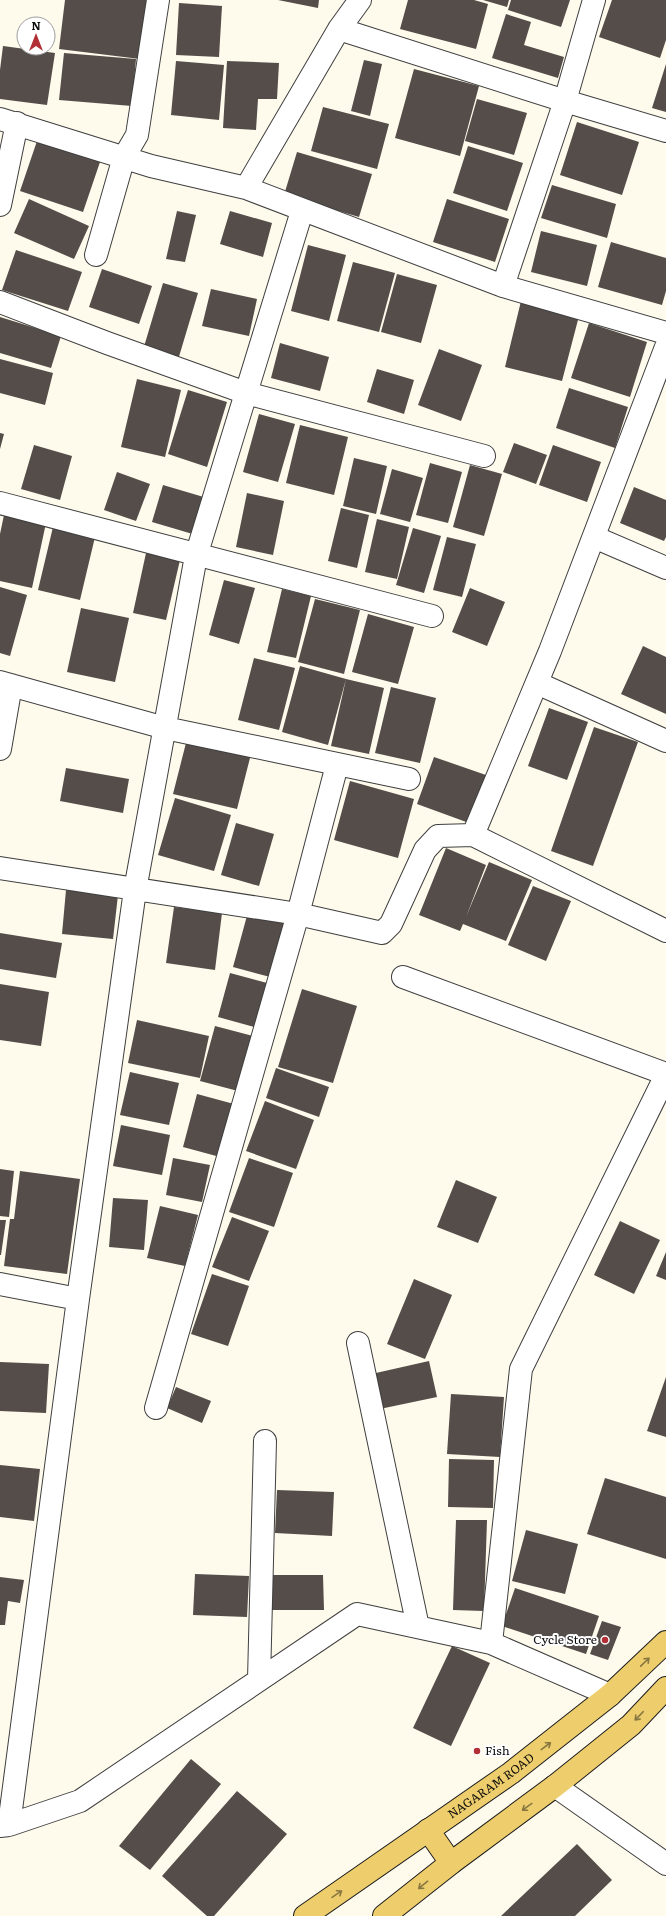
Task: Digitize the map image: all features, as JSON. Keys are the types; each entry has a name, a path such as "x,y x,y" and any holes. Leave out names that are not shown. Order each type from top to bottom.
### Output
{"main road":[{"name":"NAGARAM ROAD","path":"305,1916 511,1773 610,1695 666,1642"},
{"path":"384,1916 451,1863 555,1786 631,1725 666,1688"},
{"path":"428,1830 451,1863"}],"street":[{"path":"96,255 124,157 138,131 158,0"},
{"path":"246,188 339,30 360,0"},
{"path":"503,286 565,102 594,0"},
{"path":"339,30 565,102 666,131"},
{"path":"0,205 8,121 151,166 246,188 302,211 503,286 666,333"},
{"path":"302,211 196,556 135,890 4,1826 80,1801 357,1614 492,1643 610,1695"},
{"path":"0,302 107,343 246,393 484,456"},
{"path":"473,835 537,684 666,347"},
{"path":"0,504 432,616"},
{"path":"594,537 666,568"},
{"path":"0,749 5,684 165,728 409,779"},
{"path":"537,684 666,740"},
{"path":"156,1408 298,914 337,765"},
{"path":"0,868 298,914 382,933 391,924 425,850 438,836 473,835 666,931"},
{"path":"403,977 666,1075 521,1369 492,1643"},
{"path":"0,1284 78,1299"},
{"path":"358,1343 418,1627"},
{"path":"259,1680 265,1441"},
{"path":"555,1786 666,1864"}],"building":[{"path":"65,0 147,0 140,59 59,49"},
{"path":"278,0 319,0 318,8"},
{"path":"408,0 474,0 488,4 476,49 400,29"},
{"path":"483,0 509,0 507,7"},
{"path":"511,0 570,0 561,27 508,10"},
{"path":"612,0 666,0 666,40 660,58 599,37"},
{"path":"179,3 222,6 219,57 176,55"},
{"path":"506,14 531,22 524,45 564,57 558,78 492,58"},
{"path":"3,46 16,48 16,56 55,56 47,105 0,99 0,70"},
{"path":"64,53 136,59 132,106 59,100"},
{"path":"364,60 382,64 370,116 351,111"},
{"path":"176,61 224,65 219,120 171,115"},
{"path":"227,61 279,63 277,99 258,99 256,130 223,128"},
{"path":"666,64 666,112 652,108"},
{"path":"414,69 479,86 460,156 395,138"},
{"path":"477,99 527,113 514,155 465,141"},
{"path":"323,107 389,124 377,169 311,151"},
{"path":"577,122 639,142 622,195 560,175"},
{"path":"37,141 100,162 83,212 20,191"},
{"path":"468,146 523,163 507,211 453,193"},
{"path":"297,152 372,174 359,217 284,195"},
{"path":"552,185 616,204 607,238 541,218"},
{"path":"29,199 89,226 74,259 14,233"},
{"path":"447,199 509,219 495,262 433,242"},
{"path":"177,211 196,215 185,262 166,259"},
{"path":"230,211 272,223 263,257 220,244"},
{"path":"541,231 597,245 587,286 531,272"},
{"path":"611,242 666,258 666,291 662,305 598,287"},
{"path":"308,245 346,255 329,321 291,311"},
{"path":"16,250 82,272 68,311 2,290"},
{"path":"353,262 395,273 379,332 337,321"},
{"path":"102,269 152,286 139,324 89,307"},
{"path":"397,274 437,285 421,343 381,332"},
{"path":"163,283 198,293 178,360 143,350"},
{"path":"211,289 257,299 249,336 202,326"},
{"path":"521,301 579,316 562,381 505,367"},
{"path":"0,317 61,336 51,368 0,353"},
{"path":"589,323 647,342 630,397 571,378"},
{"path":"280,343 329,357 320,391 271,378"},
{"path":"439,349 482,365 461,421 418,405"},
{"path":"0,359 53,373 45,405 0,393"},
{"path":"377,369 414,380 404,414 367,402"},
{"path":"137,379 181,390 165,457 121,447"},
{"path":"569,388 628,407 615,448 556,428"},
{"path":"188,390 227,402 207,467 168,454"},
{"path":"259,414 295,424 278,482 243,472"},
{"path":"300,425 348,437 334,495 286,483"},
{"path":"0,433 4,434 0,449"},
{"path":"514,443 547,455 536,484 503,472"},
{"path":"34,445 72,456 60,500 21,489"},
{"path":"553,445 601,462 587,502 539,485"},
{"path":"354,458 387,466 376,514 343,506"},
{"path":"430,463 462,472 448,523 416,515"},
{"path":"470,465 502,474 484,536 453,527"},
{"path":"392,469 423,478 410,522 380,514"},
{"path":"117,472 150,484 136,521 104,510"},
{"path":"163,485 207,498 196,535 152,522"},
{"path":"634,487 666,500 666,537 664,541 620,523"},
{"path":"247,493 284,501 273,555 236,547"},
{"path":"341,508 369,515 357,568 328,561"},
{"path":"4,515 46,523 32,588 0,581 0,534"},
{"path":"377,519 409,527 397,579 365,572"},
{"path":"53,527 95,537 80,600 38,590"},
{"path":"413,528 441,536 424,593 396,585"},
{"path":"447,537 476,544 462,597 433,590"},
{"path":"146,553 180,560 166,620 133,613"},
{"path":"224,580 255,588 239,644 209,635"},
{"path":"0,587 27,595 10,656 0,653"},
{"path":"470,588 505,602 487,646 452,632"},
{"path":"282,589 311,596 296,658 267,652"},
{"path":"315,599 360,610 344,674 298,662"},
{"path":"81,608 129,618 115,682 67,672"},
{"path":"368,614 414,627 398,684 352,672"},
{"path":"643,646 666,657 666,714 621,694"},
{"path":"254,658 295,668 279,730 238,720"},
{"path":"300,666 346,679 328,745 282,732"},
{"path":"346,679 384,688 369,754 331,746"},
{"path":"391,687 436,698 420,763 375,753"},
{"path":"549,708 588,722 567,780 528,766"},
{"path":"594,727 638,742 593,866 551,851"},
{"path":"187,739 251,754 237,809 173,794"},
{"path":"434,757 486,775 469,823 417,804"},
{"path":"66,768 129,779 123,813 60,801"},
{"path":"350,781 414,799 398,858 334,840"},
{"path":"175,798 231,815 214,871 158,855"},
{"path":"236,823 274,834 259,886 221,875"},
{"path":"446,848 486,865 466,917 489,862 532,880 506,941 463,924 460,931 419,915"},
{"path":"533,886 571,901 546,961 508,945"},
{"path":"66,890 118,895 113,939 62,934"},
{"path":"174,907 222,913 215,970 166,963"},
{"path":"248,912 289,923 274,978 233,967"},
{"path":"0,933 62,943 56,978 0,969"},
{"path":"230,973 271,984 258,1028 218,1017"},
{"path":"0,984 49,992 41,1046 0,1040"},
{"path":"302,989 357,1006 333,1083 278,1067"},
{"path":"137,1020 209,1036 200,1078 128,1063"},
{"path":"215,1026 253,1036 238,1091 200,1081"},
{"path":"276,1068 329,1087 319,1117 266,1098"},
{"path":"130,1072 179,1083 169,1125 120,1115"},
{"path":"197,1094 234,1104 220,1157 183,1147"},
{"path":"265,1101 314,1120 296,1169 246,1151"},
{"path":"121,1125 170,1135 162,1175 113,1166"},
{"path":"173,1158 210,1165 202,1202 166,1195"},
{"path":"249,1158 293,1173 274,1227 229,1212"},
{"path":"0,1169 14,1171 9,1217 0,1216"},
{"path":"20,1171 80,1179 67,1274 4,1266 10,1219 14,1219"},
{"path":"456,1180 497,1197 478,1243 437,1227"},
{"path":"113,1198 148,1200 144,1250 109,1247"},
{"path":"160,1206 198,1215 185,1266 147,1258"},
{"path":"232,1217 269,1231 249,1281 212,1267"},
{"path":"0,1220 6,1220 1,1255 0,1255"},
{"path":"620,1221 660,1240 634,1294 594,1275"},
{"path":"666,1252 666,1280 656,1276"},
{"path":"212,1274 249,1286 228,1346 191,1334"},
{"path":"414,1279 452,1295 425,1359 387,1344"},
{"path":"429,1361 437,1397 375,1410 367,1375"},
{"path":"0,1362 49,1364 46,1413 0,1411"},
{"path":"666,1377 666,1437 647,1431"},
{"path":"176,1387 211,1401 202,1423 167,1408"},
{"path":"451,1394 504,1397 500,1457 447,1454"},
{"path":"449,1459 494,1460 493,1508 448,1507"},
{"path":"0,1465 40,1469 34,1521 0,1517"},
{"path":"605,1478 666,1497 666,1559 587,1534"},
{"path":"277,1490 334,1492 332,1536 275,1533"},
{"path":"456,1520 487,1520 484,1611 453,1610"},
{"path":"526,1530 578,1544 565,1594 512,1581"},
{"path":"195,1574 249,1576 247,1617 193,1615"},
{"path":"269,1575 323,1575 324,1610 269,1610"},
{"path":"0,1577 24,1580 20,1603 8,1601 5,1625 0,1625"},
{"path":"515,1588 599,1616 586,1654 502,1626"},
{"name":"Cycle Store","path":"602,1621 621,1627 608,1660 590,1654"},
{"path":"452,1646 490,1663 451,1746 413,1728"},
{"path":"191,1759 221,1784 150,1870 119,1846"},
{"path":"237,1791 287,1834 214,1916 207,1916 162,1876"},
{"path":"577,1844 612,1880 575,1916 501,1916"}],"place":[{"name":"Cycle Store","path":"605,1640"},
{"name":"Fish","path":"477,1751"}]}
